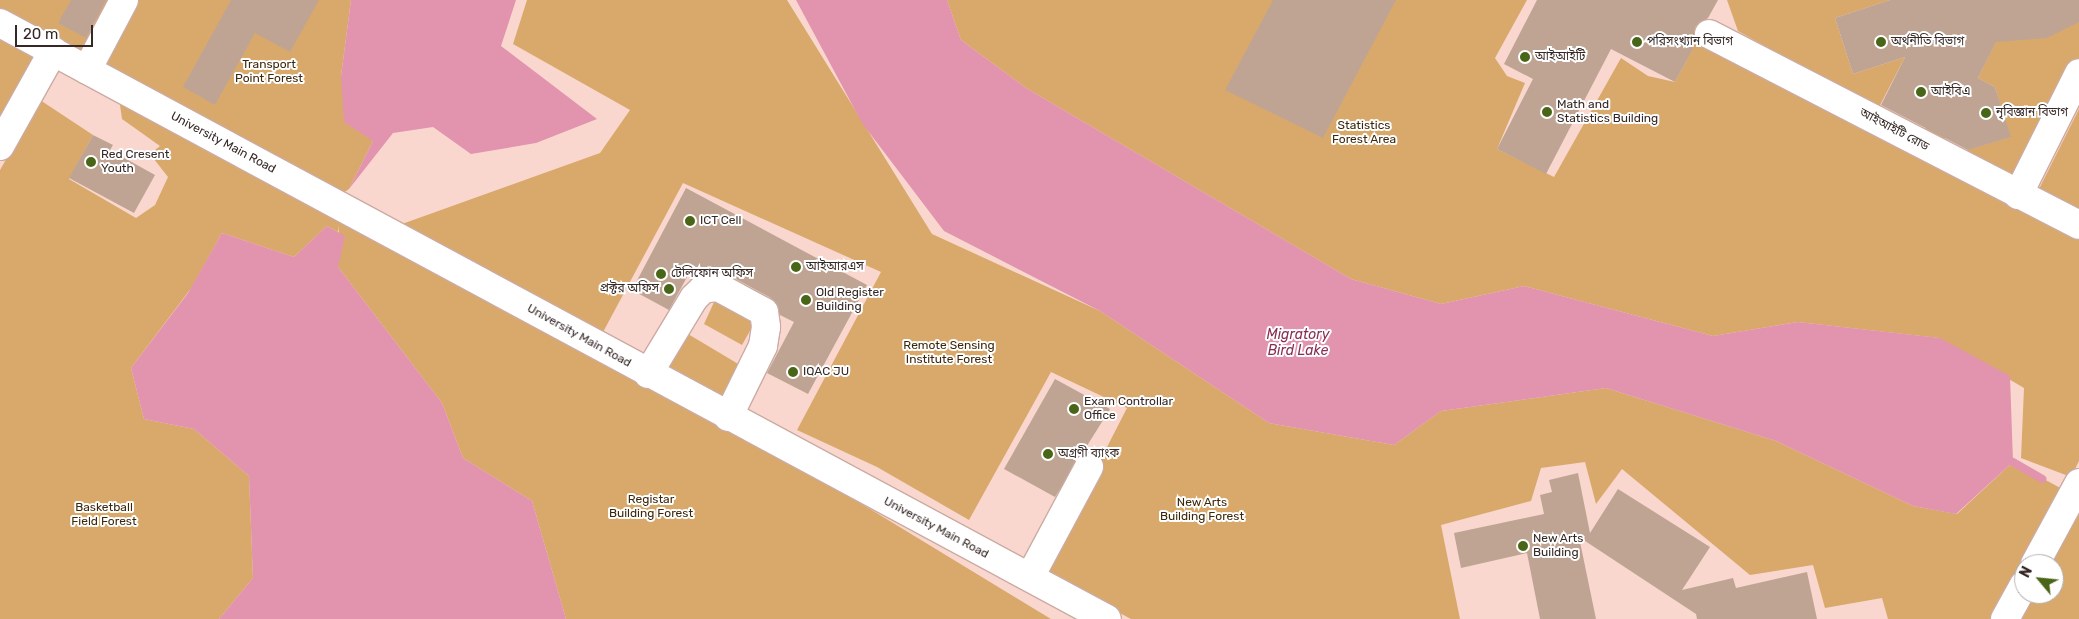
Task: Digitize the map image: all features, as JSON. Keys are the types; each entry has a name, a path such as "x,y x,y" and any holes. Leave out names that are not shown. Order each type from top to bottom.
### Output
{"street":[{"path":"87,70 124,0"},
{"name":"University Main Road","path":"0,22 365,217 648,374 1107,619"},
{"name":"আইআইটি রোড","path":"1710,34 2079,225"},
{"path":"0,146 53,51"},
{"path":"2018,195 2079,73"},
{"path":"648,374 703,289 718,287 733,295 764,312 766,327 763,346 728,417"},
{"path":"1030,577 1089,466"},
{"path":"2040,554 2079,483"},
{"path":"2051,554 2079,501"},
{"path":"2005,619 2014,602"},
{"path":"2017,619 2025,604"}],"green space":[{"name":"Transport Point Forest","path":"0,0 351,0 341,76 373,141 349,189 342,194 0,9"},
{"path":"527,0 787,0 932,234 1100,311 1269,423 1394,445 1441,411 1606,388 1776,441 1913,506 1957,514 2013,462 2064,490 2030,554 2014,554 2014,583 1995,619 1888,619 1882,598 1825,608 1813,565 1750,575 1622,469 1596,504 1585,462 1541,468 1531,501 1441,525 1460,619 1131,619 1043,572 1127,408 1051,372 969,520 877,467 797,430 881,272 683,183 602,334 402,224 600,153 630,110 513,44"},
{"name":"Statistics Forest Area","path":"947,0 1527,0 1495,58 1507,76 1525,83 1497,149 1554,177 1621,58 1648,76 1675,82 1695,44 2079,234 2079,461 2071,477 2021,458 2024,388 1939,338 1798,322 1713,336 1524,286 1441,304 1351,279 1026,88 961,40"},
{"path":"1727,0 1890,0 1835,18 1853,74 1905,57 1878,109 1738,31"},
{"path":"2079,22 2079,71 2014,194 1918,143 1936,108 1950,155 2010,137 1995,87 1978,78 1996,41"},
{"path":"0,23 53,51 0,147"},
{"path":"119,98 648,374 1051,619 566,619 532,501 463,458 442,403 338,267 339,225 338,232 327,226 294,257 222,233 192,287 131,368 144,419 194,429 249,476 253,578 219,619 0,619 0,170 40,100 93,135 69,179 136,218 155,205 168,177 150,154 160,146 122,119"},
{"path":"2079,109 2079,209 2039,189"},
{"path":"715,300 755,322 742,345 704,324"},
{"path":"688,334 745,368 722,408 665,374"},
{"path":"2079,501 2079,619 2017,619 2025,604 2064,604 2064,554 2051,554"}],"water":[{"path":"351,0 516,0 501,46 597,119 536,143 471,154 433,127 393,133 349,189 373,141 344,122 341,76"},
{"name":"Migratory Bird Lake","path":"796,0 947,0 961,40 1026,88 1351,279 1441,304 1524,286 1713,336 1798,322 1940,338 2010,376 2013,462 1956,514 1913,506 1776,441 1606,388 1441,411 1394,445 1269,423 1100,311 944,231 862,123"},
{"path":"327,226 345,236 338,267 442,403 463,458 532,501 566,619 219,619 253,578 249,476 194,429 144,419 131,368 188,293 222,233 294,257"}],"building":[{"path":"71,0 106,0 86,38 58,23"},
{"path":"231,0 319,0 290,52 255,33 215,105 183,87"},
{"path":"1273,0 1396,0 1323,138 1225,90"},
{"name":"Math and Statistics Building","path":"1537,0 1718,0 1708,18 1695,27 1696,43 1675,82 1611,49 1546,174 1497,149 1533,79 1504,64"},
{"path":"1890,0 2079,0 2079,22 2047,38 1996,42 1978,78 1995,87 2011,137 1968,150 1881,105 1905,57 1853,74 1835,18"},
{"path":"93,135 113,145 110,150 155,175 134,213 69,178"},
{"name":"Old Register Building","path":"686,188 867,285 808,394 767,373 794,322 780,315 771,298 725,273 703,273 692,268 669,310 632,290"},
{"name":"অগ্রণী ব্যাংক","path":"1055,379 1110,409 1055,497 1004,469"},
{"name":"New Arts Building","path":"1578,473 1590,533 1618,489 1710,547 1682,590 1733,578 1736,588 1807,572 1817,619 1697,619 1696,614 1579,537 1596,619 1540,619 1527,553 1461,568 1454,533 1544,514 1540,495 1552,492 1549,480"}],"waterway":[{"path":"2013,462 2042,479"}],"place":[{"name":"পরিসংখ্যান বিভাগ","path":"1637,42"},
{"name":"অর্থনীতি বিভাগ","path":"1881,42"},
{"name":"আইআইটি","path":"1525,57"},
{"name":"আইবিএ","path":"1921,92"},
{"name":"Math and Statistics Building","path":"1547,112"},
{"name":"নৃবিজ্ঞান বিভাগ","path":"1986,113"},
{"name":"Red Cresent Youth","path":"91,162"},
{"name":"ICT Cell","path":"690,221"},
{"name":"আইআরএস","path":"796,267"},
{"name":"টেলিফোন অফিস","path":"661,274"},
{"name":"প্রক্টর অফিস","path":"669,289"},
{"name":"Old Register Building","path":"806,300"},
{"name":"IQAC JU","path":"793,372"},
{"name":"Exam Controllar Office","path":"1074,409"},
{"name":"অগ্রণী ব্যাংক","path":"1048,454"},
{"name":"New Arts Building","path":"1523,546"}],"park label":[{"name":"Remote Sensing Institute Forest","path":"949,353"},
{"name":"Registar Building Forest","path":"651,507"},
{"name":"New Arts Building Forest","path":"1202,510"},
{"name":"Basketball Field Forest","path":"104,515"}]}
